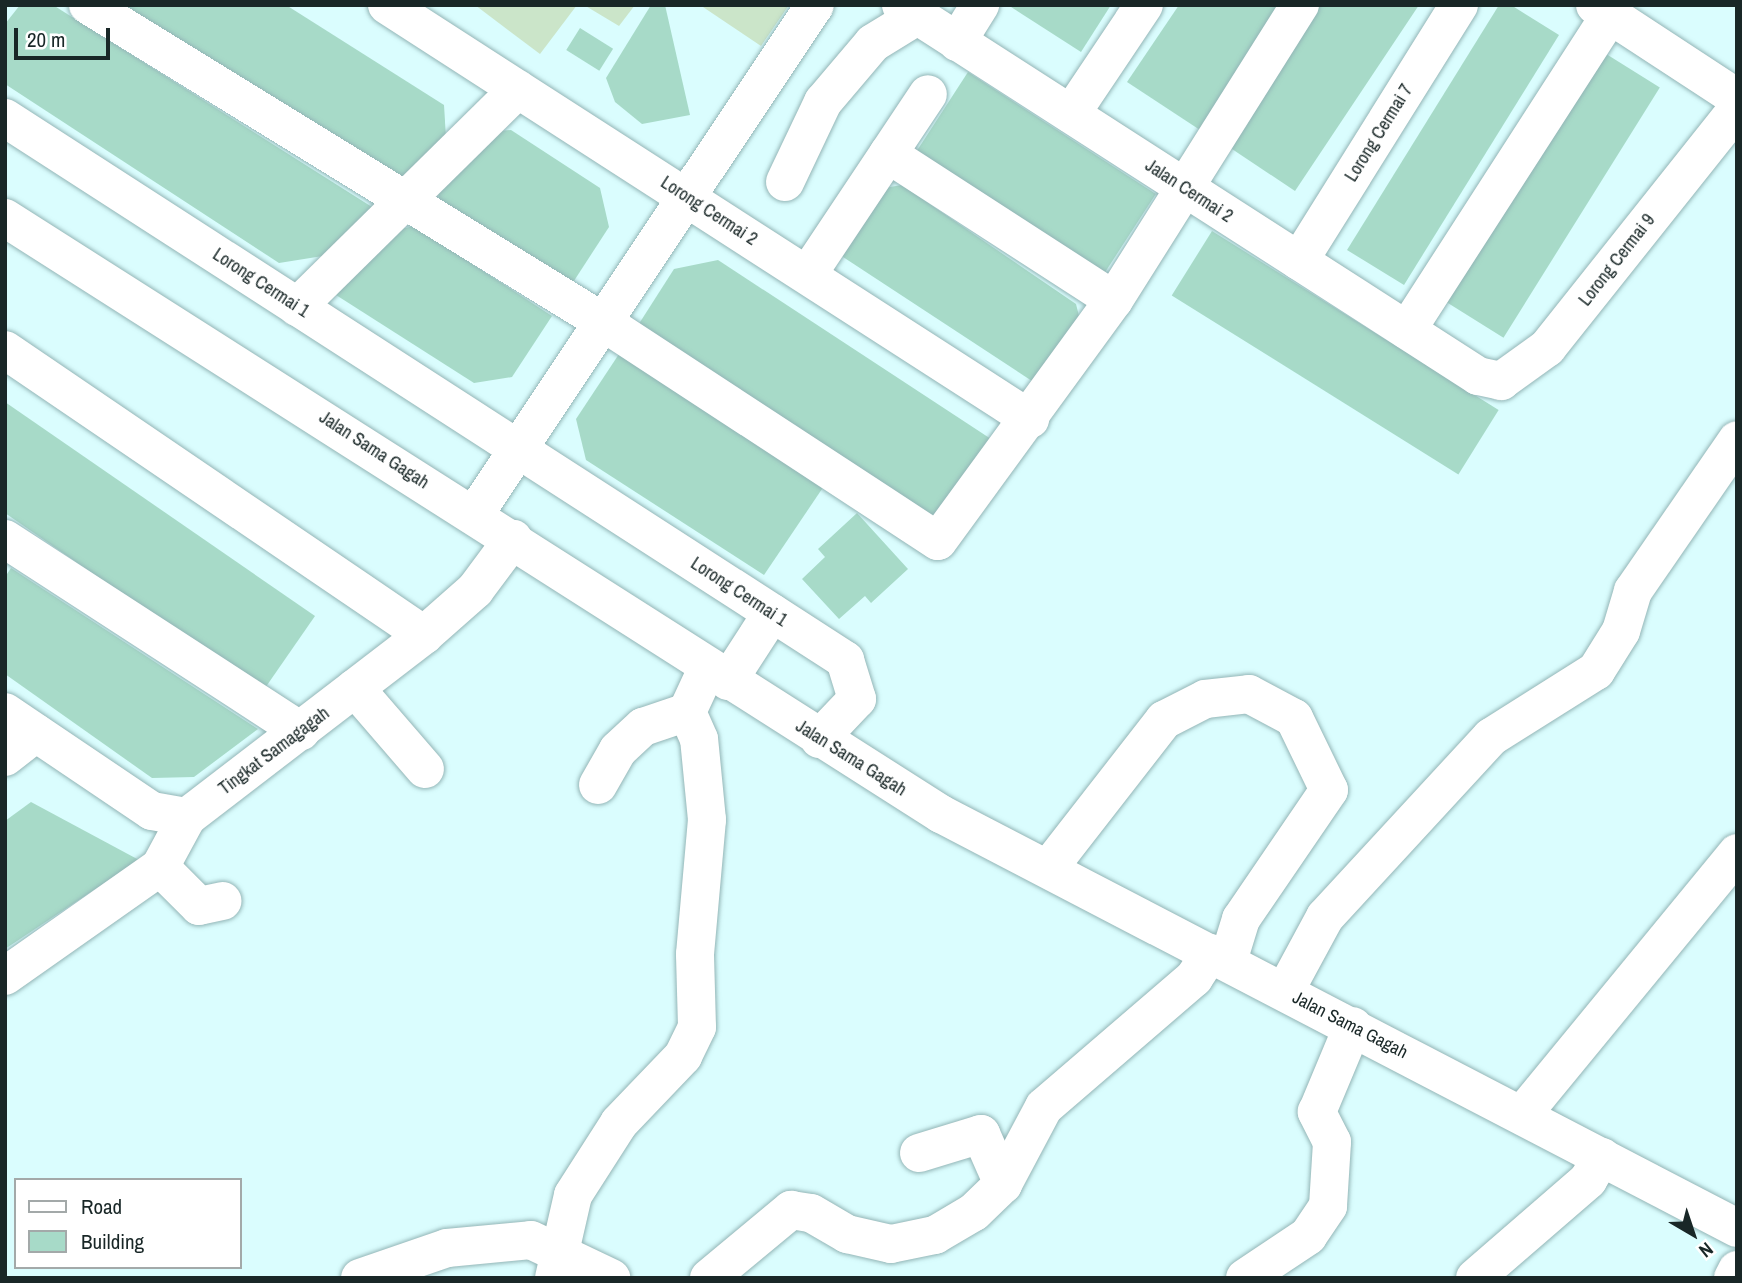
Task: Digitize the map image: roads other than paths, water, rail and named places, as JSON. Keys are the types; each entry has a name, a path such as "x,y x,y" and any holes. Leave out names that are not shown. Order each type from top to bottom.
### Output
{"street":[{"path":"88,5 603,322 938,541 1030,419 1114,300 1300,5"},
{"name":"Lorong Cermai 2","path":"387,5 1030,419"},
{"path":"474,515 815,5"},
{"path":"957,42 980,5"},
{"path":"1071,114 1144,5"},
{"name":"Lorong Cermai 7","path":"1299,261 1459,5"},
{"path":"785,182 823,102 873,44 909,10"},
{"name":"Jalan Cermai 2","path":"909,10 1478,376"},
{"path":"1407,330 1602,10 1737,98"},
{"path":"298,307 518,89"},
{"path":"808,274 928,93"},
{"name":"Lorong Cermai 9","path":"1478,376 1501,381 1547,348 1737,109"},
{"name":"Lorong Cermai 1","path":"5,118 845,660 856,680 857,699 819,739"},
{"path":"888,154 1114,300"},
{"name":"Jalan Sama Gagah","path":"5,218 513,539 718,675 940,814 1353,1026 1737,1228"},
{"path":"5,350 424,635"},
{"path":"1285,991 1325,917 1491,737 1596,671 1621,631 1633,591 1737,440"},
{"name":"Tingkat Samagagah","path":"187,817 424,635 475,590 513,539"},
{"path":"8,546 301,731"},
{"path":"598,785 618,750 643,727 687,712 772,613"},
{"path":"355,688 425,769"},
{"path":"730,1271 791,1210 811,1213 847,1234 891,1244 935,1235 974,1212 1003,1184 1044,1107 1219,957 1241,919 1329,790 1294,718 1249,694 1205,699 1164,720 1048,869"},
{"path":"555,1263 573,1195 619,1123 683,1056 697,1027 695,954 707,820 699,739 687,712"},
{"path":"5,757 21,722 152,811 187,817 160,867 5,976"},
{"path":"1522,1115 1737,853"},
{"path":"160,867 200,906 222,901"},
{"path":"1245,1278 1308,1236 1328,1206 1332,1142 1317,1112 1353,1026"},
{"path":"919,1153 981,1134 1003,1184"},
{"path":"1475,1278 1508,1263 1588,1180 1601,1157"},
{"path":"360,1278 447,1248 531,1240 555,1263 611,1278"},
{"path":"1733,1278 1737,1270"}]}
